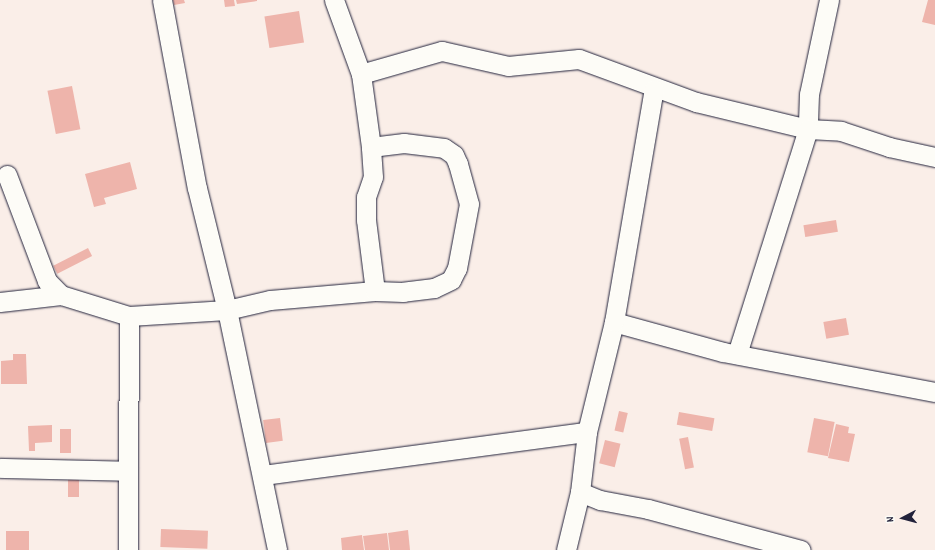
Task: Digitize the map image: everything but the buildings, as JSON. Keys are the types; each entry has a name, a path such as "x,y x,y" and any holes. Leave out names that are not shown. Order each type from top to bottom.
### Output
{"street":[{"path":"162,0 197,188 227,310 277,550"},
{"path":"334,0 360,74 372,147 373,177 366,197 366,220 375,292"},
{"path":"737,354 808,128 809,94 829,0"},
{"path":"360,74 442,51 508,66 579,59 600,65 654,89 696,102 808,128 841,131 889,147 935,157"},
{"path":"566,550 580,492 587,432 614,322 654,89"},
{"path":"0,302 61,295 130,316 227,310 270,300 375,292 403,292 434,288 451,280 457,268 469,204 454,155 444,148 404,143 372,147"},
{"path":"7,175 47,281 61,295"},
{"path":"128,550 130,316"},
{"path":"614,322 737,354 935,392"},
{"path":"262,475 587,432"},
{"path":"0,468 128,471"},
{"path":"580,492 600,500 648,509 800,550"}]}
